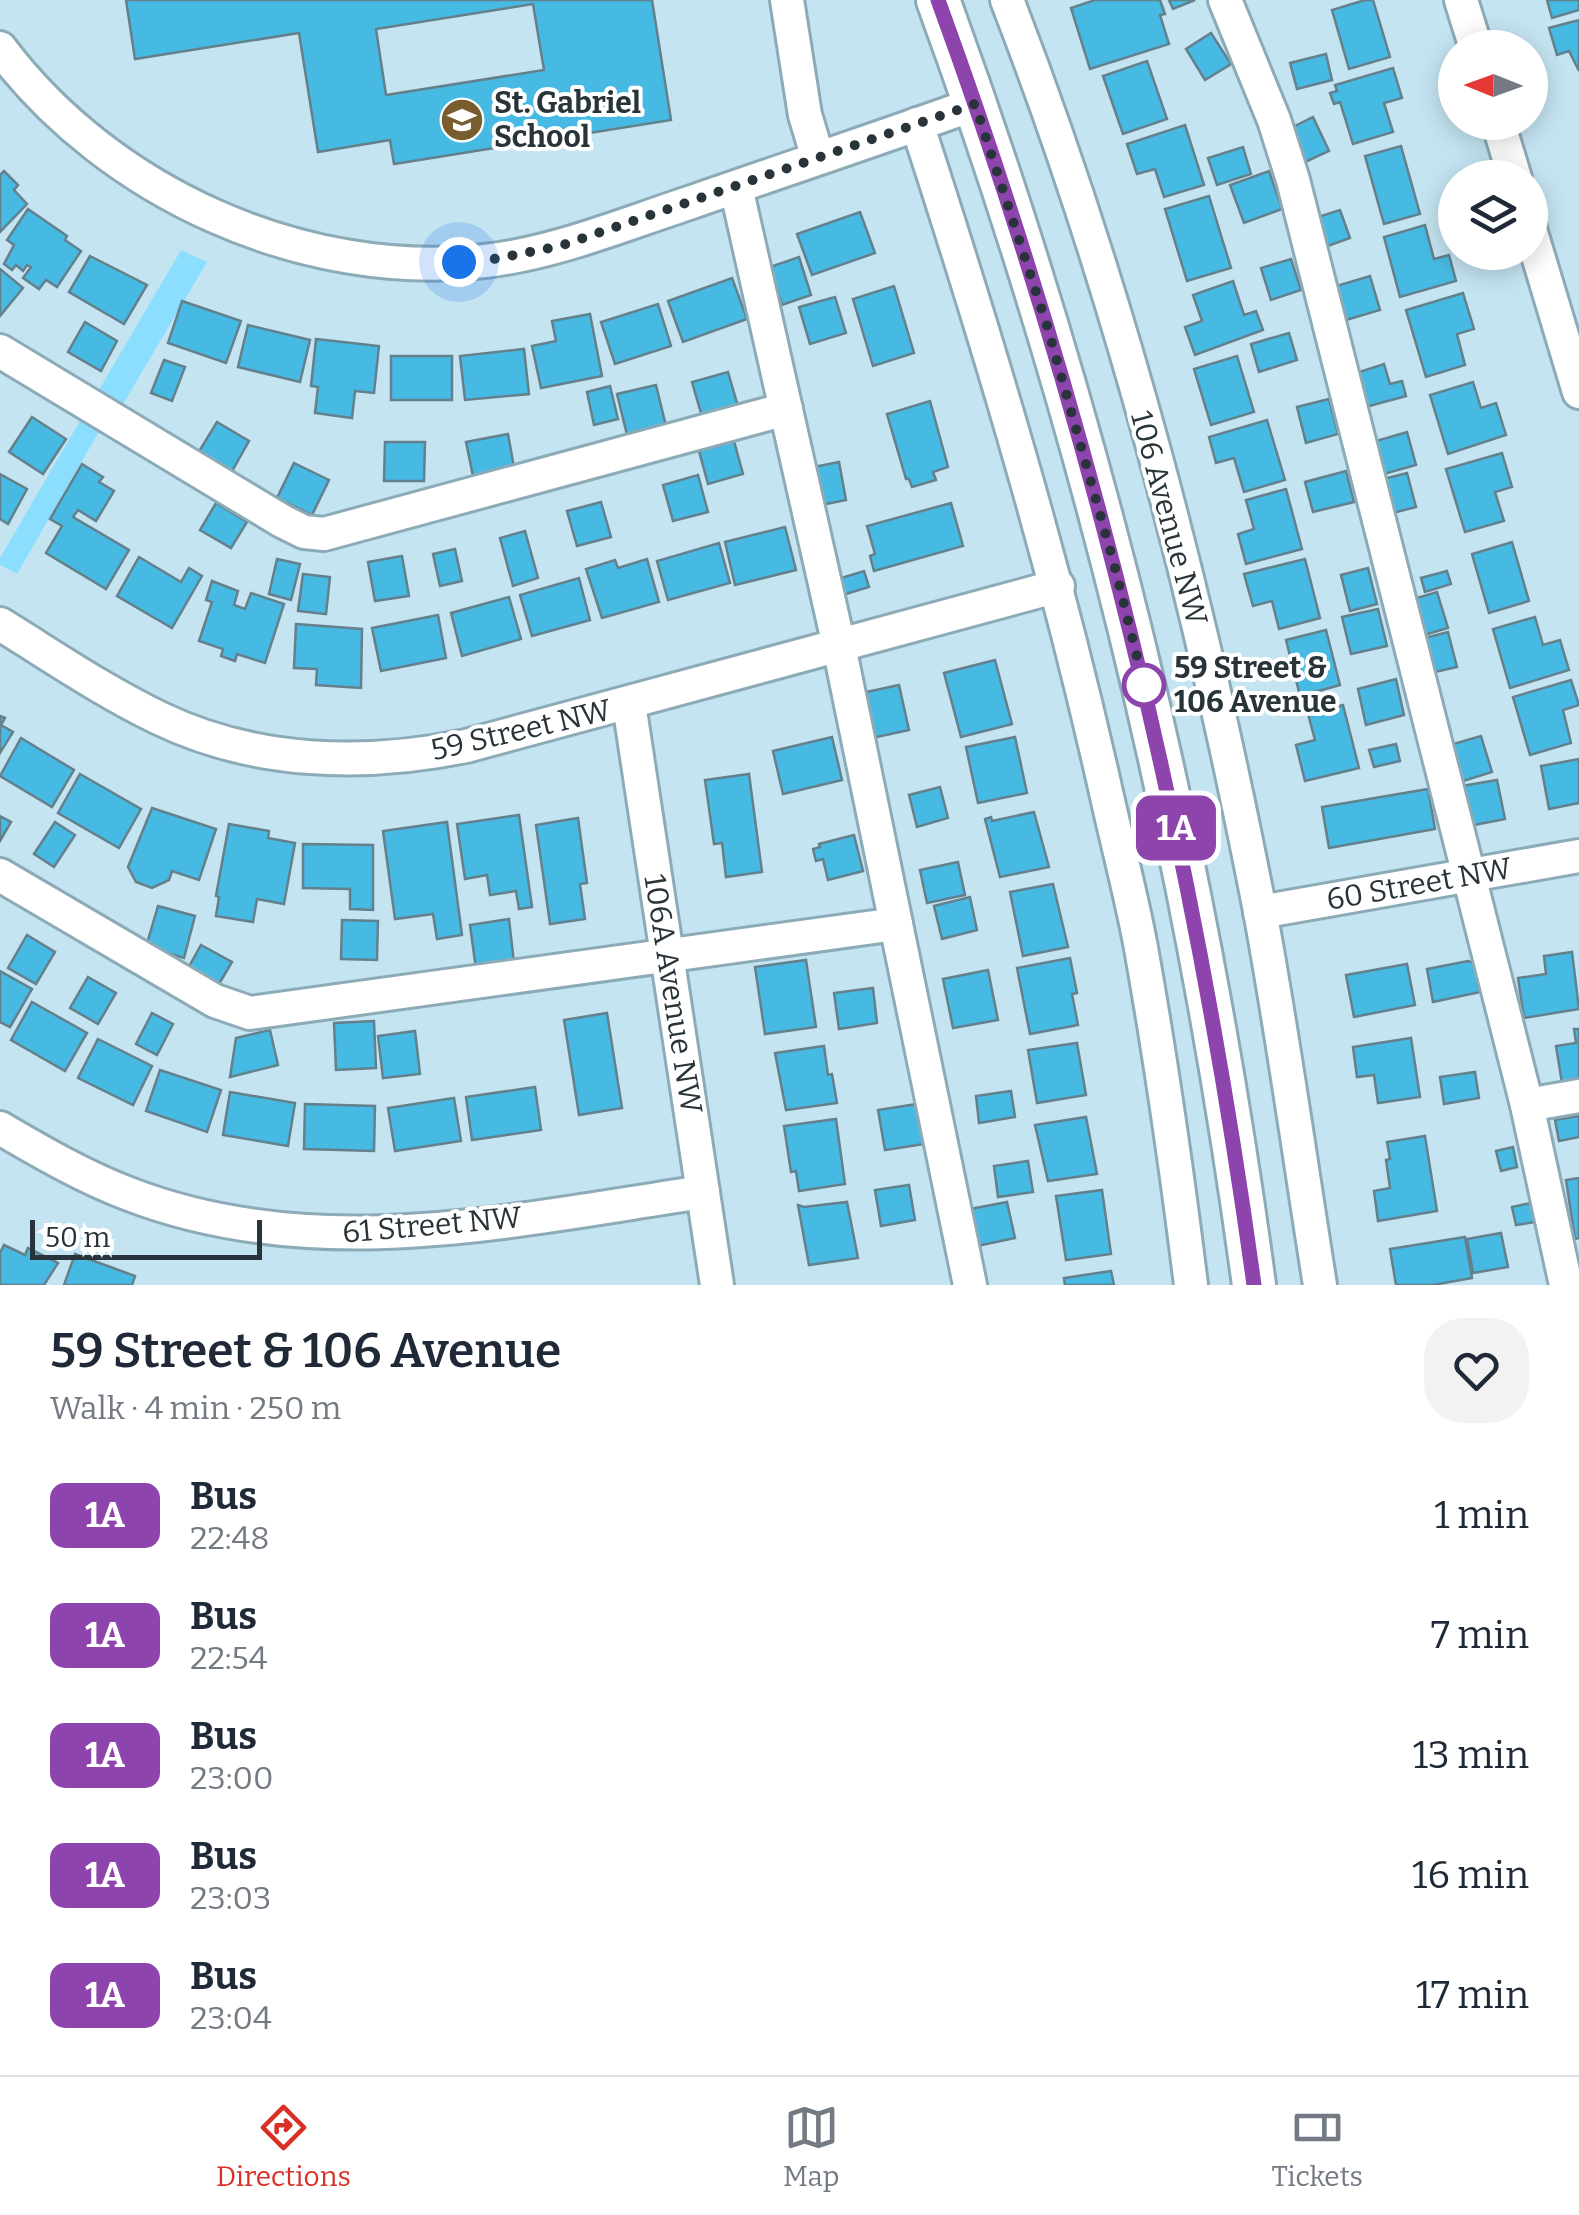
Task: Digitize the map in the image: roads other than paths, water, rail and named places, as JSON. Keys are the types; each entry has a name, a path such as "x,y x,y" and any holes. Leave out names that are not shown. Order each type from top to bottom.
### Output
{"main road":[{"path":"938,0 1053,347 1114,564 1193,910 1254,1285"}],"street":[{"path":"787,0 805,114 818,158"},
{"name":"106 Avenue NW","path":"1008,0 1100,262 1152,445 1214,692 1260,912 1320,1285"},
{"path":"1225,0 1274,120 1293,180 1526,1105 1566,1285"},
{"path":"1461,0 1470,30"},
{"path":"0,48 54,110 90,142 169,194 260,233 346,256 435,264 522,255 560,246 975,104"},
{"path":"918,124 985,331 1058,586 1140,946 1171,1129 1191,1285"},
{"path":"736,186 839,646 970,1285"},
{"path":"1542,270 1579,392"},
{"path":"0,351 282,521 304,532 324,534 786,409"},
{"name":"59 Street NW","path":"0,624 162,720 239,748 350,759 430,753 630,704 1058,586"},
{"name":"106A Avenue NW","path":"630,704 718,1285"},
{"name":"60 Street NW","path":"1260,912 1579,856"},
{"path":"0,875 215,1002 250,1013 896,924"},
{"path":"1526,1105 1579,1096"},
{"name":"61 Street NW","path":"0,1128 129,1194 191,1214 256,1228 397,1234 463,1228 703,1192"}],"place":[{"name":"St. Gabriel School","path":"462,120"},
{"name":"59 Street & 106 Avenue","path":"1144,685"}]}
